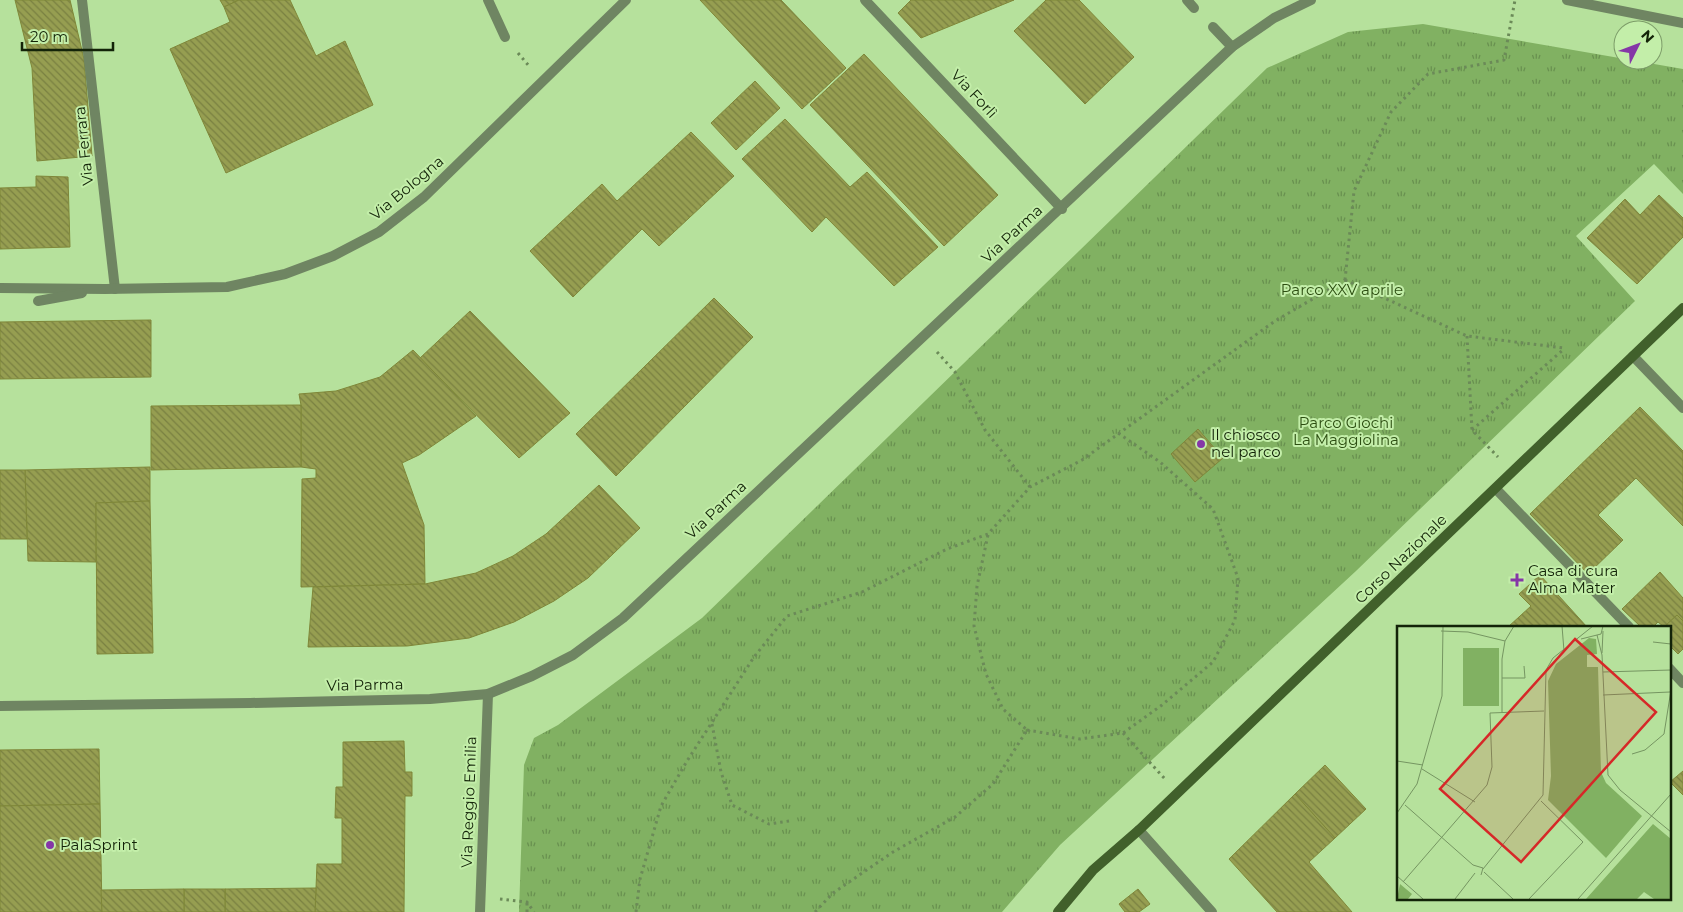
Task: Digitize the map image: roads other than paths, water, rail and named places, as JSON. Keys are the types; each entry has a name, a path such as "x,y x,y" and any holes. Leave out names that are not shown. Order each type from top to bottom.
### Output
{"street":[{"name":"Via Ferrara","path":"82,0 110,289"},
{"path":"488,0 505,37"},
{"name":"Via Bologna","path":"0,288 227,287 285,274 332,256 379,232 424,197 626,0"},
{"name":"Via Forlì","path":"865,0 1062,209"},
{"name":"Via Parma","path":"0,706 430,699 488,694 532,676 572,655 623,618 923,336 1062,209 1232,47 1274,18 1311,0"},
{"path":"1567,0 1681,23"},
{"path":"1213,27 1232,47"},
{"path":"38,301 110,289"},
{"name":"Corso Nazionale","path":"1058,912 1094,870 1139,830 1683,308"},
{"path":"1634,356 1683,408"},
{"path":"1496,489 1628,626"},
{"path":"1670,669 1683,683"},
{"name":"Via Reggio Emilia","path":"480,912 488,694"},
{"path":"1139,830 1212,912"}],"place":[{"name":"Il chiosco nel parco","path":"1201,444"},
{"name":"Casa di cura Alma Mater","path":"1517,580"},
{"name":"PalaSprint","path":"50,845"}],"park label":[{"name":"Parco XXV aprile","path":"1342,290"},
{"name":"Parco Giochi La Maggiolina","path":"1346,432"}]}
